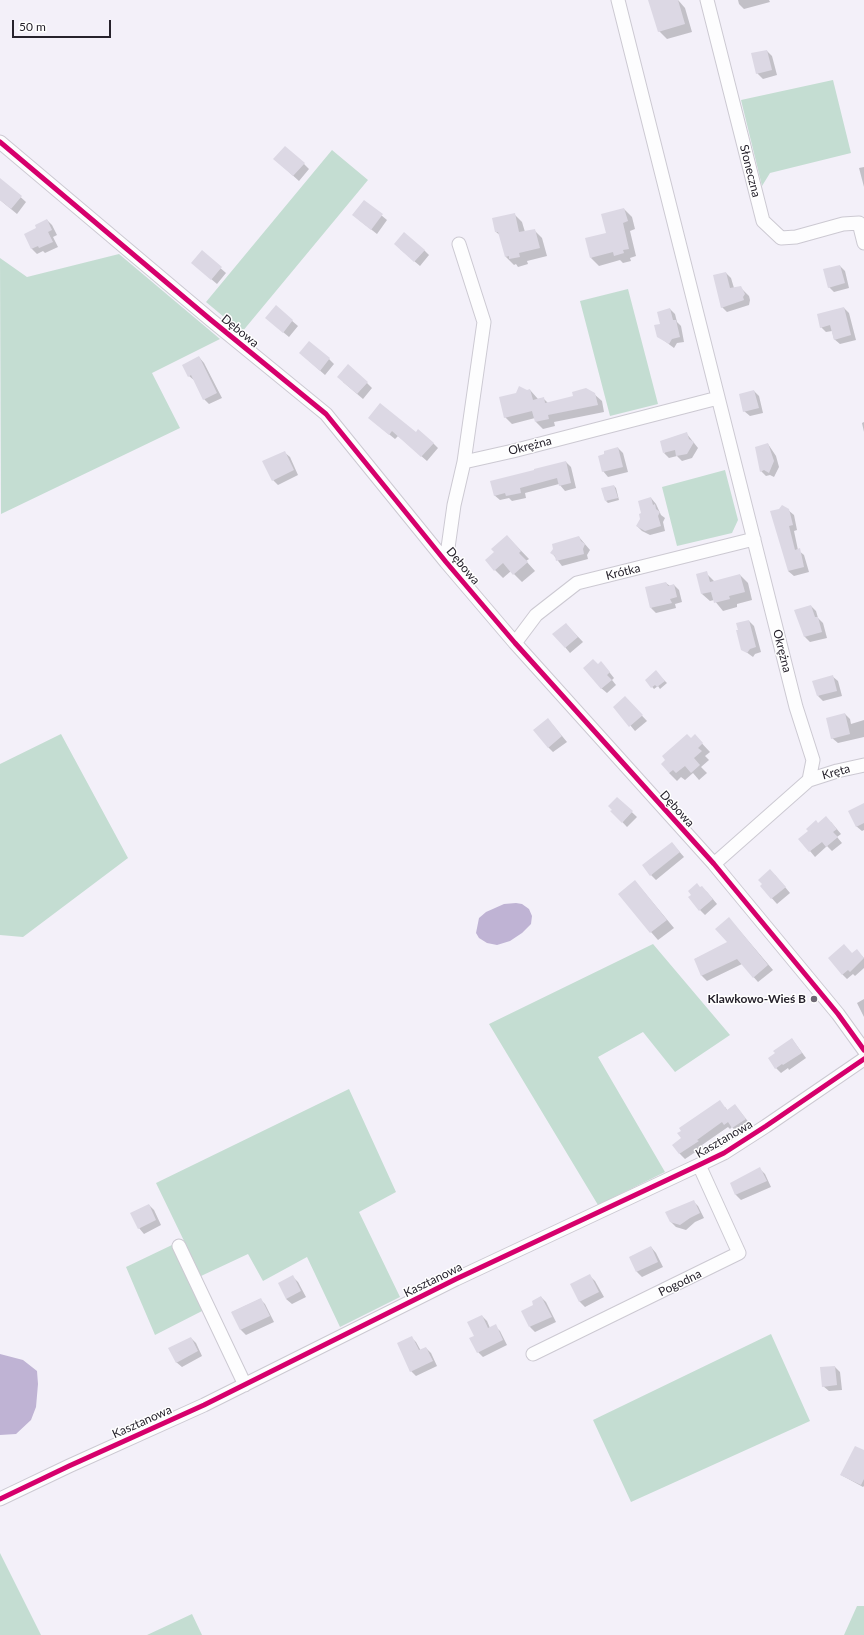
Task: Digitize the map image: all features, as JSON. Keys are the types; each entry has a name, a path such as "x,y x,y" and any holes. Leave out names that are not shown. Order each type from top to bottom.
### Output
{"street":[{"name":"Okrężna","path":"618,0 796,707 813,760 809,780"},
{"name":"Słoneczna","path":"707,0 763,221 781,238 796,237 843,224 859,223 864,243"},
{"name":"Dębowa","path":"0,142 326,414 446,562 515,643 714,864 838,1014 864,1050"},
{"path":"446,562 454,505 464,462 484,322 459,244"},
{"name":"Okrężna","path":"464,462 513,451 718,398"},
{"name":"Krótka","path":"515,643 536,615 577,583 754,539"},
{"name":"Kręta","path":"809,780 837,771 864,765"},
{"path":"714,864 809,780"},
{"name":"Kasztanowa","path":"0,1499 245,1385 456,1279 699,1165 724,1152 766,1126 864,1059"},
{"name":"Pogodna","path":"533,1354 739,1254 699,1165"},
{"path":"179,1246 245,1385"}],"green space":[{"path":"833,80 851,153 770,173 762,186 741,100"},
{"path":"332,150 368,180 242,332 206,302"},
{"path":"119,254 220,339 152,373 180,428 1,514 0,258 27,277"},
{"path":"628,289 658,404 610,416 580,301"},
{"path":"725,470 738,520 732,533 677,546 662,487"},
{"path":"61,734 128,858 23,937 0,935 0,764"},
{"path":"653,944 730,1035 675,1072 643,1032 598,1057 665,1172 598,1205 489,1024"},
{"path":"349,1089 396,1192 359,1212 400,1297 340,1327 307,1257 263,1281 248,1254 201,1276 156,1183"},
{"path":"172,1245 204,1310 155,1335 126,1267"},
{"path":"771,1334 810,1421 631,1502 593,1420"},
{"path":"0,1553 41,1635 0,1635"},
{"path":"857,1606 864,1606 864,1635 844,1635"},
{"path":"192,1614 202,1635 147,1635"}],"shaded area":[{"path":"504,904 522,904 529,909 532,916 531,924 522,933 510,941 497,945 487,943 479,938 476,933 479,918 486,912"},
{"path":"0,1354 23,1360 37,1371 38,1384 36,1407 31,1420 16,1434 0,1435"}],"building":[{"path":"648,0 678,0 685,24 658,32"},
{"path":"767,50 772,70 756,74 751,53"},
{"path":"285,146 305,163 293,176 273,159"},
{"path":"0,178 22,196 11,209 0,200"},
{"path":"364,200 383,214 371,230 352,215"},
{"path":"624,208 628,221 623,223 629,249 623,250 624,253 614,256 613,252 590,258 585,238 606,233 601,214"},
{"path":"515,213 519,232 535,229 540,248 519,253 520,257 509,259 509,256 505,257 498,232 495,232 492,218"},
{"path":"47,219 52,230 48,232 53,242 39,248 38,246 31,249 24,234 36,228 35,225"},
{"path":"404,232 425,250 414,262 394,244"},
{"path":"202,250 222,267 211,280 191,263"},
{"path":"840,265 845,283 828,288 823,269"},
{"path":"726,272 730,288 741,286 745,294 743,297 744,300 721,308 713,275"},
{"path":"276,305 293,320 283,333 265,318"},
{"path":"844,307 851,335 834,340 830,325 820,328 817,314"},
{"path":"670,308 673,320 676,320 680,337 672,339 669,344 657,337 654,325 660,324 657,312"},
{"path":"309,341 330,358 320,371 299,353"},
{"path":"199,356 217,393 203,400 191,375 188,377 182,365"},
{"path":"348,364 368,382 357,394 337,377"},
{"path":"519,386 527,390 530,389 533,400 544,397 545,403 573,396 572,392 586,388 595,393 598,405 548,415 549,419 535,422 532,411 504,418 499,397 516,393"},
{"path":"754,390 759,408 743,412 739,394"},
{"path":"380,403 416,432 418,429 434,443 421,457 392,431 389,435 368,418"},
{"path":"687,432 689,439 694,442 687,454 676,456 675,450 663,453 660,441"},
{"path":"768,443 774,461 769,473 764,470 760,472 755,447"},
{"path":"618,447 623,467 602,472 598,456 604,454 604,451"},
{"path":"285,451 294,470 272,481 262,461"},
{"path":"566,461 571,483 559,486 557,478 520,488 521,493 506,496 505,493 494,496 490,481"},
{"path":"614,485 618,498 605,501 601,488"},
{"path":"651,497 653,505 655,504 656,509 660,512 658,516 661,526 645,531 636,526 640,519 639,514 641,513 638,501"},
{"path":"782,505 789,509 793,525 789,526 795,550 800,548 804,567 788,571 770,511 779,509"},
{"path":"507,535 521,551 519,553 528,562 513,575 503,563 494,571 485,560 494,552 491,549"},
{"path":"579,536 581,541 585,544 583,549 584,554 556,561 555,556 550,553 553,549 552,544"},
{"path":"707,571 710,582 740,574 745,592 729,596 730,599 714,603 711,592 701,594 696,574"},
{"path":"666,582 668,586 674,584 677,597 670,599 672,603 650,608 645,587"},
{"path":"811,605 815,617 818,617 822,632 804,637 794,610"},
{"path":"749,620 756,647 750,649 747,653 741,650 736,630 738,630 736,623"},
{"path":"566,623 578,637 565,648 552,634"},
{"path":"593,659 598,664 601,661 610,672 607,675 612,680 601,689 583,668"},
{"path":"656,670 665,681 657,687 655,685 651,688 645,680"},
{"path":"833,675 837,691 817,696 812,681"},
{"path":"625,696 643,715 629,727 613,707"},
{"path":"845,713 850,734 831,739 826,718"},
{"path":"548,718 562,736 548,748 533,730"},
{"path":"687,734 691,738 695,734 703,743 698,748 702,751 694,758 700,765 691,773 685,766 676,773 673,770 669,773 661,764 665,760 662,756"},
{"path":"617,797 633,811 622,823 610,811 612,810 608,806"},
{"path":"864,803 864,823 856,827 848,811"},
{"path":"826,816 837,829 833,832 838,837 826,847 822,842 809,852 798,839 808,831 806,829 816,820 818,823"},
{"path":"672,842 680,852 650,876 642,865"},
{"path":"770,869 786,887 771,899 760,886 762,884 758,880"},
{"path":"635,880 667,920 650,933 618,894"},
{"path":"697,883 700,887 702,886 713,899 699,911 688,897 691,895 688,891"},
{"path":"729,917 768,965 753,978 737,959 701,976 694,959 727,942 715,929"},
{"path":"844,944 852,953 857,949 864,958 850,972 848,970 842,975 828,958"},
{"path":"792,1038 802,1053 775,1069 768,1058 775,1053 773,1051"},
{"path":"720,1100 727,1110 735,1104 746,1119 732,1128 728,1122 724,1125 722,1122 697,1140 699,1141 679,1154 672,1145 681,1138 677,1133 681,1131 679,1128"},
{"path":"760,1167 767,1181 735,1195 730,1183"},
{"path":"694,1200 700,1213 680,1225 670,1222 665,1212"},
{"path":"149,1204 156,1220 138,1229 130,1213"},
{"path":"651,1246 658,1262 636,1272 629,1257"},
{"path":"590,1274 599,1292 579,1302 570,1284"},
{"path":"293,1275 301,1291 286,1299 278,1283"},
{"path":"541,1296 552,1317 529,1327 521,1311 533,1305 532,1301"},
{"path":"261,1298 270,1316 240,1330 231,1312"},
{"path":"482,1315 488,1328 496,1324 503,1340 477,1353 469,1338 474,1336 467,1322"},
{"path":"412,1336 419,1350 426,1347 433,1361 410,1372 397,1343"},
{"path":"191,1337 198,1351 176,1363 168,1348"},
{"path":"835,1366 837,1385 822,1387 820,1367"},
{"path":"855,1446 864,1450 864,1479 861,1485 840,1475"}],"cycle path":[{"path":"0,142 211,320 326,414 446,562 515,643 714,864 838,1014 864,1050"},
{"path":"0,1499 204,1405 456,1279 724,1153 864,1059"}],"place":[{"name":"Klawkowo-Wieś B","path":"814,999"}]}
